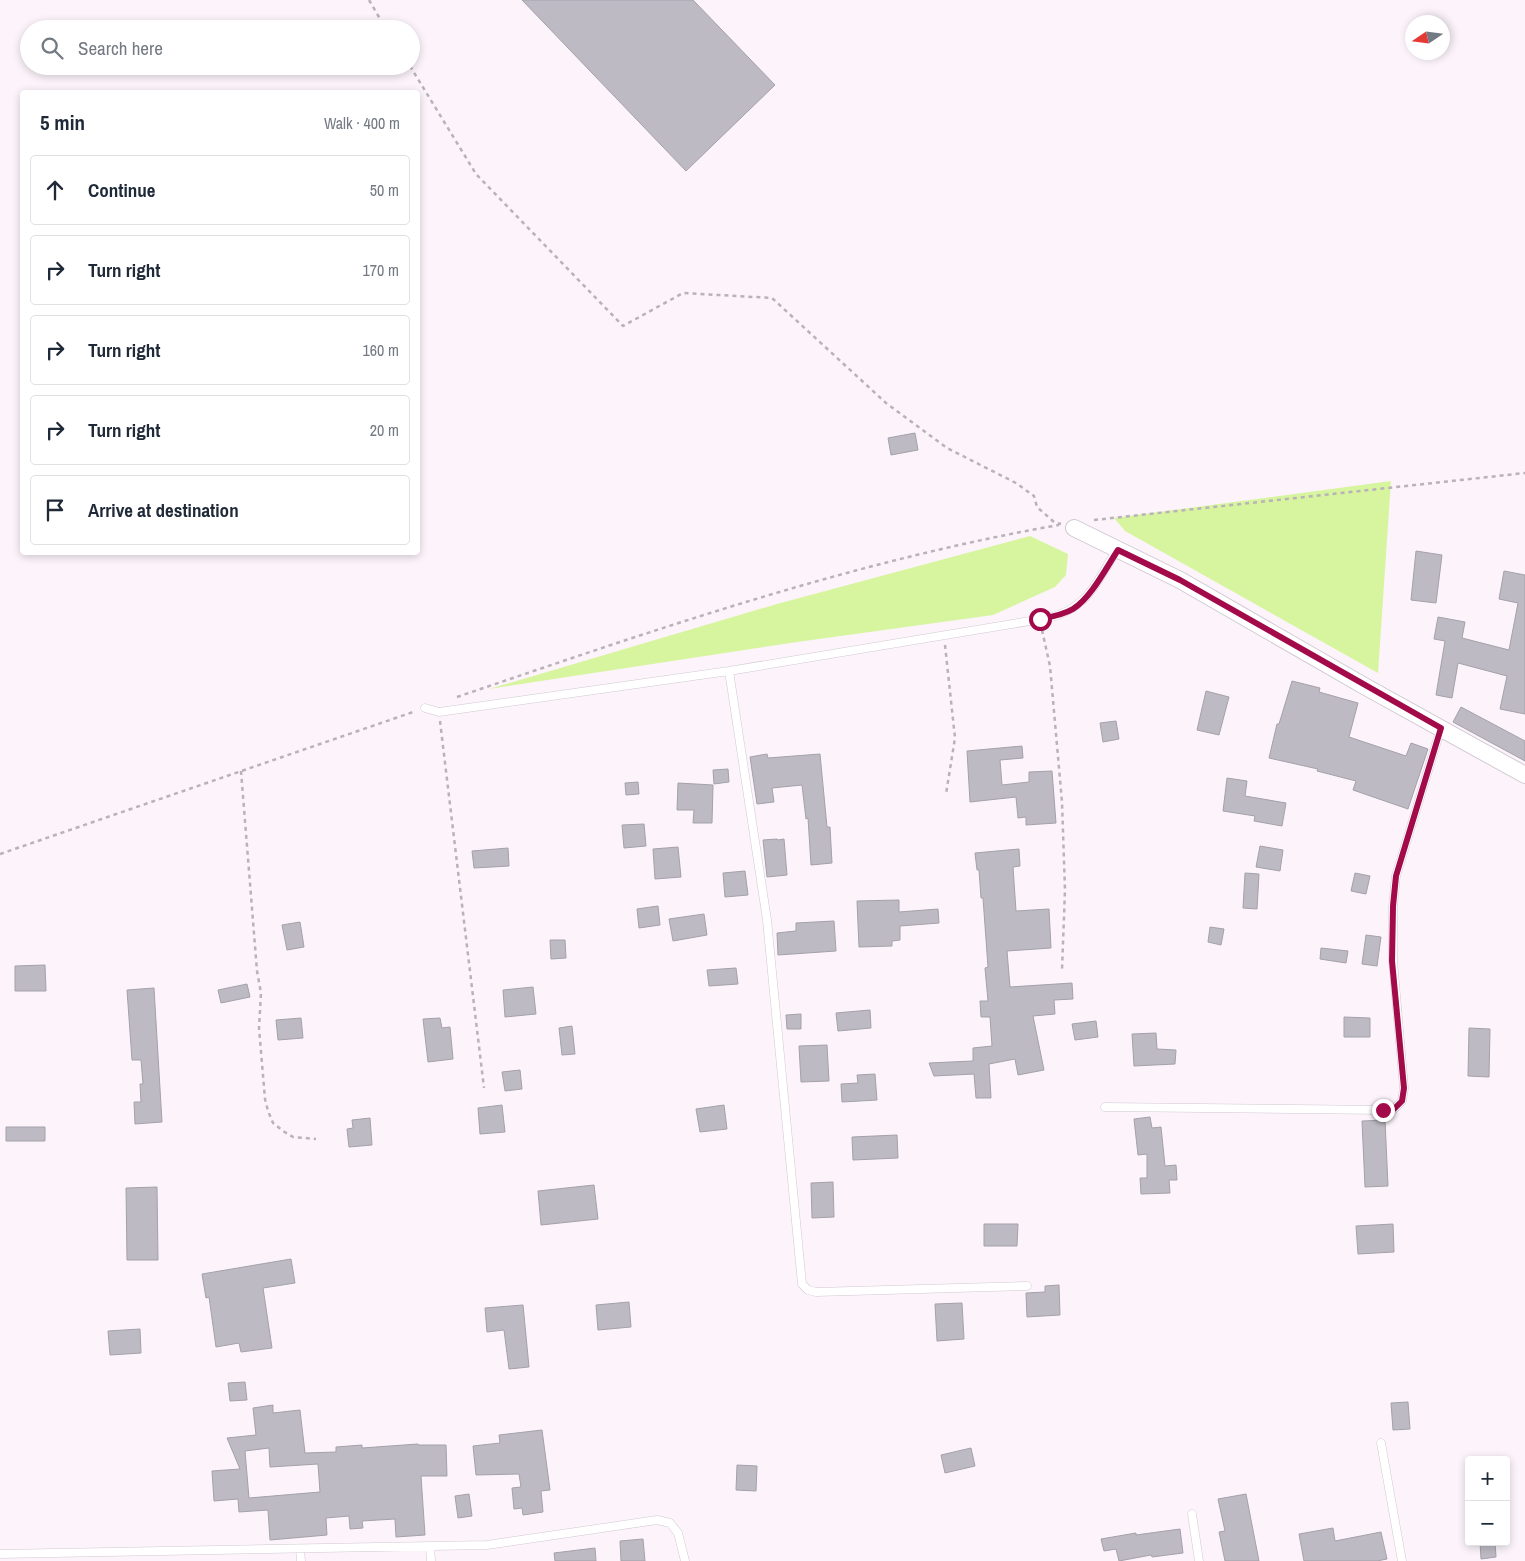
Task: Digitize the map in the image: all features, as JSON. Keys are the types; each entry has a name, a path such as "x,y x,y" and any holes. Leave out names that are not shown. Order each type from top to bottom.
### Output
{"street":[{"path":"1075,525 1118,550 1180,580 1525,775"}],"lane":[{"path":"424,708 439,712 729,671 1060,615 1074,608 1086,598 1118,550"},
{"path":"729,671 767,920 802,1284 808,1290 816,1292 1027,1286"},
{"path":"1105,1107 1383,1110 1394,1109 1402,1101 1404,1088 1392,961 1396,876 1441,728"},
{"path":"1381,1443 1402,1561"},
{"path":"1192,1514 1199,1561"},
{"path":"0,1554 487,1545 657,1520 670,1523 678,1533 685,1561"},
{"path":"430,1547 431,1561"},
{"path":"300,1549 301,1561"}],"path":[{"path":"368,0 380,20"},
{"path":"416,75 476,174 624,326 683,293 772,298 886,403 946,448 1016,483 1034,496 1037,507 1054,522 1075,525"},
{"path":"451,699 616,642 734,605 988,537 1075,525 1525,473"},
{"path":"1040,619 1050,666 1062,802 1066,890 1062,970"},
{"path":"944,635 955,738 946,794"},
{"path":"0,854 424,708"},
{"path":"439,712 484,1088"},
{"path":"241,771 256,961 261,993 259,1028 265,1099 273,1123 283,1131 293,1137 316,1139"}],"green space":[{"path":"1391,481 1378,673 1125,531 1114,518"},
{"path":"1030,536 1068,554 1066,575 1055,587 993,615 797,642 489,689 777,604"}],"building":[{"path":"522,0 693,0 775,85 686,171"},
{"path":"915,433 918,450 891,455 888,438"},
{"path":"1416,551 1442,555 1436,603 1411,600"},
{"path":"1504,571 1525,575 1525,714 1500,709 1507,676 1458,663 1452,698 1436,695 1445,641 1434,639 1438,617 1465,622 1462,638 1509,650 1518,603 1499,599"},
{"path":"1292,681 1320,688 1319,692 1358,703 1349,737 1406,756 1411,743 1428,749 1408,809 1353,790 1356,781 1317,771 1318,769 1269,758 1277,724 1279,724"},
{"path":"1206,691 1229,697 1219,735 1197,730"},
{"path":"1461,707 1525,741 1525,761 1453,722"},
{"path":"1116,721 1119,739 1103,742 1100,723"},
{"path":"1022,746 1023,758 1000,760 1002,785 1029,782 1029,772 1052,771 1056,823 1026,825 1026,817 1018,818 1016,797 970,802 967,751"},
{"path":"767,754 768,758 820,754 827,827 830,827 832,863 811,865 808,818 806,819 802,785 772,788 774,802 757,804 750,757"},
{"path":"728,769 729,782 714,784 713,770"},
{"path":"1227,778 1247,781 1245,796 1286,803 1282,826 1254,821 1255,816 1223,811"},
{"path":"638,782 639,794 626,795 625,783"},
{"path":"678,783 713,785 712,823 693,823 694,810 677,810"},
{"path":"644,824 646,846 624,848 622,825"},
{"path":"784,839 787,875 767,877 763,840"},
{"path":"1260,846 1283,850 1280,871 1256,867"},
{"path":"678,847 681,877 655,879 653,849"},
{"path":"508,848 509,866 474,868 472,851"},
{"path":"1019,849 1020,866 1013,867 1016,911 1049,909 1051,948 1007,951 1010,987 1072,983 1073,999 1054,1000 1055,1014 1033,1016 1044,1070 1018,1075 1015,1059 989,1064 991,1098 976,1098 974,1074 934,1076 929,1063 973,1061 973,1048 992,1046 990,1017 981,1017 980,1001 988,1001 985,968 988,967 983,898 981,898 979,870 977,870 975,853"},
{"path":"745,871 748,895 725,897 723,873"},
{"path":"1245,873 1259,874 1257,909 1243,908"},
{"path":"1355,873 1370,876 1366,894 1351,891"},
{"path":"899,900 899,912 938,909 939,923 900,926 900,940 892,941 892,946 859,947 857,901"},
{"path":"658,906 660,925 639,928 637,909"},
{"path":"704,914 707,935 673,941 669,919"},
{"path":"834,921 836,951 778,955 777,933 796,931 796,923"},
{"path":"300,922 304,947 287,950 282,925"},
{"path":"1210,927 1224,929 1221,945 1208,942"},
{"path":"1366,935 1381,937 1377,966 1362,964"},
{"path":"550,940 565,940 566,958 551,959"},
{"path":"1321,948 1348,951 1346,963 1320,959"},
{"path":"45,965 46,991 15,991 15,966"},
{"path":"736,968 738,984 709,986 707,970"},
{"path":"247,984 250,997 221,1003 218,990"},
{"path":"533,987 536,1014 505,1017 503,990"},
{"path":"154,988 162,1122 135,1124 134,1102 141,1102 140,1084 143,1084 141,1060 132,1060 127,990"},
{"path":"870,1010 871,1028 838,1031 836,1013"},
{"path":"801,1014 801,1029 787,1029 786,1015"},
{"path":"1344,1017 1370,1018 1370,1037 1344,1037"},
{"path":"301,1018 303,1038 278,1040 276,1020"},
{"path":"440,1018 442,1028 450,1027 453,1059 428,1062 423,1019"},
{"path":"1096,1021 1098,1037 1075,1040 1072,1024"},
{"path":"572,1026 575,1054 562,1055 559,1028"},
{"path":"1469,1028 1490,1029 1489,1077 1468,1076"},
{"path":"1156,1033 1157,1049 1176,1050 1175,1064 1134,1066 1132,1034"},
{"path":"827,1045 829,1081 801,1082 799,1046"},
{"path":"520,1070 522,1089 505,1091 502,1072"},
{"path":"875,1074 877,1100 842,1102 841,1084 858,1083 857,1075"},
{"path":"502,1105 505,1132 480,1134 478,1108"},
{"path":"724,1105 727,1129 700,1132 696,1109"},
{"path":"1150,1117 1152,1128 1161,1127 1165,1166 1176,1165 1177,1180 1169,1180 1170,1193 1141,1194 1140,1178 1147,1178 1147,1154 1138,1155 1134,1119"},
{"path":"370,1118 372,1145 349,1147 347,1129 353,1128 352,1120"},
{"path":"1385,1120 1388,1186 1365,1187 1362,1121"},
{"path":"6,1127 45,1127 45,1141 6,1141"},
{"path":"897,1135 898,1158 853,1160 852,1137"},
{"path":"833,1182 834,1217 812,1218 811,1183"},
{"path":"594,1185 598,1219 541,1225 538,1191"},
{"path":"157,1187 158,1260 127,1260 126,1188"},
{"path":"984,1224 1018,1224 1017,1246 984,1246"},
{"path":"1393,1224 1394,1252 1358,1254 1356,1226"},
{"path":"291,1259 295,1283 263,1288 272,1348 241,1352 239,1343 216,1347 209,1297 206,1298 202,1274"},
{"path":"1059,1285 1060,1315 1027,1317 1026,1293 1045,1292 1045,1286"},
{"path":"629,1302 631,1327 598,1330 596,1305"},
{"path":"962,1303 964,1339 937,1341 935,1304"},
{"path":"523,1305 529,1367 509,1369 504,1330 487,1332 485,1308"},
{"path":"140,1329 141,1353 110,1355 108,1331"},
{"path":"245,1382 247,1400 230,1401 228,1383"},
{"path":"1408,1402 1410,1429 1393,1430 1391,1403"},
{"path":"273,1405 273,1413 300,1410 305,1453 336,1452 336,1447 362,1445 362,1448 418,1444 446,1445 447,1476 421,1476 425,1535 396,1537 395,1519 362,1521 363,1528 350,1529 349,1516 326,1518 327,1535 270,1540 268,1510 239,1512 238,1499 214,1501 212,1471 240,1469 227,1438 256,1435 253,1408","holes":["269,1448 270,1467 318,1464 320,1492 249,1498 245,1451"]},
{"path":"542,1430 550,1490 541,1491 543,1512 523,1515 522,1508 514,1509 512,1488 521,1487 519,1474 476,1475 473,1446 500,1443 499,1435"},
{"path":"971,1448 975,1466 945,1473 941,1455"},
{"path":"737,1465 757,1466 756,1491 736,1490"},
{"path":"469,1494 472,1516 458,1518 455,1496"},
{"path":"1246,1494 1259,1561 1225,1561 1219,1532 1225,1531 1218,1499"},
{"path":"1333,1528 1335,1541 1381,1532 1387,1559 1377,1561 1304,1561 1299,1534"},
{"path":"1180,1529 1183,1553 1152,1557 1151,1555 1119,1561 1116,1549 1104,1551 1101,1539 1136,1533 1136,1535"},
{"path":"643,1539 645,1561 621,1561 620,1541"},
{"path":"1480,1546 1495,1546 1496,1557 1481,1559"},
{"path":"595,1548 596,1561 555,1561 554,1553"}],"route":[{"path":"1040,619 1060,615 1074,608 1086,598 1118,550 1180,580 1441,728 1396,876 1393,906 1392,961 1404,1088 1402,1101 1394,1109 1383,1110"}]}
